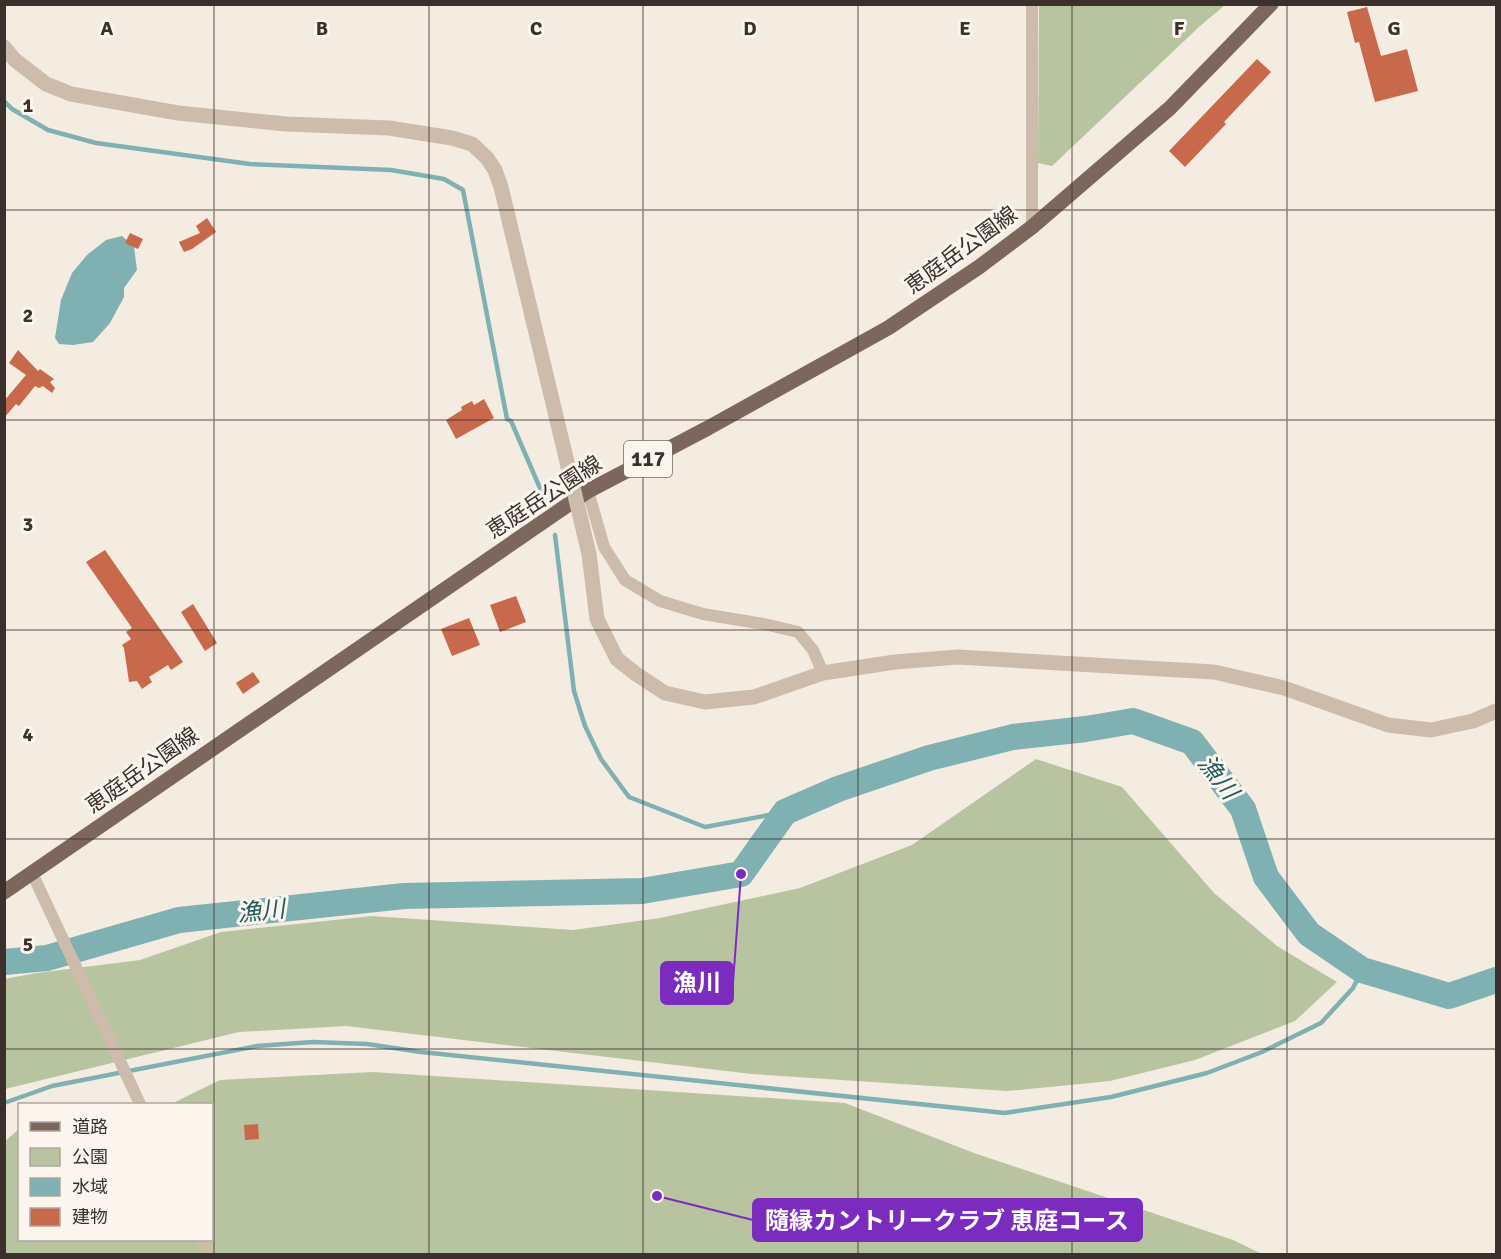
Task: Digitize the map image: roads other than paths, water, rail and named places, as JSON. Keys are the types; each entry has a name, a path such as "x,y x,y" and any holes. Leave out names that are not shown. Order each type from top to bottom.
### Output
{"main road":[{"name":"恵庭岳公園線","path":"4,892 588,490 708,428 888,328 979,267 1032,227 1170,108 1271,4"}],"street":[{"path":"1032,4 1032,227"},
{"path":"4,47 15,60 46,84 71,94 178,113 286,124 389,128 452,138 472,144 487,158 495,170 501,187 589,554 597,619 617,658 665,693 705,702 754,697 822,674 895,662 958,657 1214,672 1284,688 1388,725 1431,730 1473,721 1497,711"},
{"path":"588,490 604,548 625,580 660,601 703,614 798,632 813,650 822,674"},
{"path":"32,873 140,1103"}],"water":[{"path":"122,236 134,247 137,270 124,288 124,297 110,323 93,342 73,345 59,344 55,338 61,300 72,273 87,255 106,240"}],"waterway":[{"path":"4,101 12,109 48,130 96,143 250,164 391,170 444,179 463,190 507,419 511,421 546,502"},
{"path":"555,535 574,691 585,726 601,759 629,797 705,827 785,812"},
{"name":"漁川","path":"4,962 47,958 179,920 404,896 642,891 741,874 785,812 838,789 929,758 1013,737 1133,721 1192,742 1243,809 1266,877 1309,934 1362,970 1449,996 1496,980"},
{"path":"4,1103 52,1086 257,1046 313,1042 367,1044 421,1052 1005,1113 1111,1097 1207,1073 1262,1052 1321,1023 1353,988 1362,970"}],"place":[{"name":"漁川","path":"741,874"},
{"name":"隨縁カントリークラブ 恵庭コース","path":"657,1196"}]}
